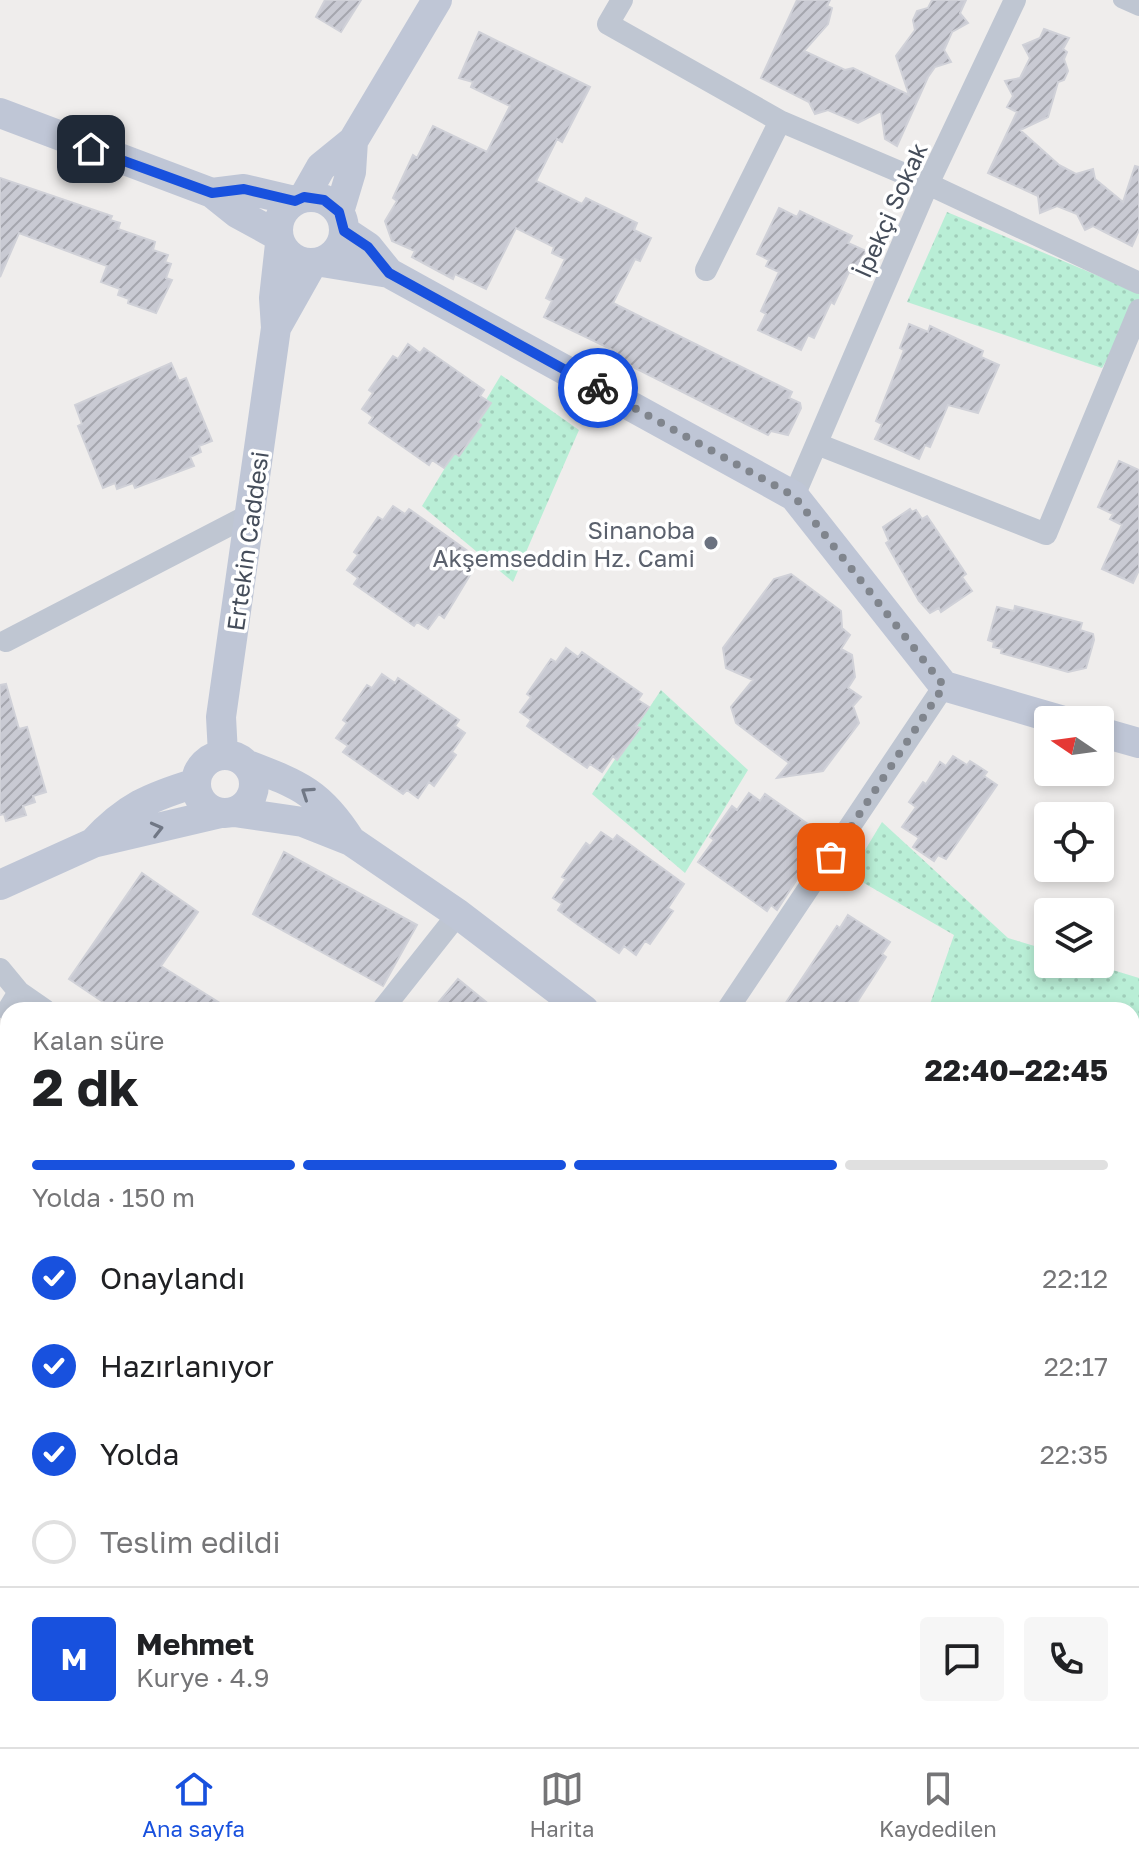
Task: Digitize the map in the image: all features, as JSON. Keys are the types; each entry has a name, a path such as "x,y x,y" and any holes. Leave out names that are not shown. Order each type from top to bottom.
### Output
{"main road":[{"path":"279,239 281,215 300,199 321,167 353,141 437,0"},
{"path":"0,113 212,193 279,239 293,259 389,273 794,496 944,686 1034,712"},
{"path":"317,263 338,250 353,141"},
{"path":"212,193 244,189 324,200 389,273"},
{"name":"Ertekin Caddesi","path":"235,760 221,717 276,328 274,298 279,239"},
{"name":"Ertekin Caddesi","path":"276,328 317,263"},
{"path":"1114,736 1139,743"},
{"path":"351,841 330,808 290,781 235,760 209,759 200,769 196,783 199,797 207,808 303,822 351,841 458,914 574,1002"},
{"path":"0,885 93,843 228,813 246,805 254,792 254,778 235,760"},
{"path":"93,843 116,818 148,797 196,783"}],"street":[{"path":"622,0 608,24 780,121 928,184 1139,283"},
{"name":"İpekçi Sokak","path":"794,496 928,184 1015,0"},
{"path":"1121,0 1139,8"},
{"path":"706,270 780,121"},
{"path":"817,444 1046,534 1139,310"},
{"path":"6,641 251,514"},
{"path":"732,1002 944,686"},
{"path":"388,1002 458,914"},
{"path":"0,969 11,1002"}],"green space":[{"path":"947,212 1139,293 1139,306 1102,368 907,302"},
{"path":"501,375 579,430 513,582 422,506"},
{"path":"661,690 748,770 685,873 592,794"},
{"path":"882,822 1008,938 1034,946 1034,978 1114,978 1114,970 1139,978 1139,1002 931,1002 954,935 850,875"}],"building":[{"path":"325,0 361,0 341,32 316,17"},
{"path":"797,0 830,0 827,6 832,8 828,24 804,51 845,70 853,68 909,95 896,56 915,30 913,20 917,11 928,8 932,0 966,0 960,13 968,23 952,32 944,50 951,62 935,67 928,77 897,146 885,139 881,111 858,123 828,110 815,114 809,102 761,78"},
{"path":"1044,29 1069,38 1063,49 1067,52 1064,59 1068,71 1064,80 1058,82 1048,117 1020,130 1059,165 1076,174 1093,169 1095,179 1123,202 1135,166 1139,167 1139,230 1132,246 1093,226 1085,230 1077,214 1057,206 1040,213 1038,196 988,173 1017,112 1007,107 1013,96 1005,81 1020,78 1030,58 1023,45 1040,38"},
{"path":"479,32 590,87 562,142 557,139 536,181 582,204 586,198 637,223 634,230 651,238 640,261 635,259 613,303 792,392 789,398 800,403 801,408 788,435 771,431 768,435 623,362 615,351 544,317 552,301 546,298 565,259 552,253 554,247 516,228 486,289 455,274 453,279 412,257 415,251 392,241 385,221 397,201 393,198 413,155 417,158 433,126 487,152 510,106 471,87 473,82 459,78"},
{"path":"0,178 112,216 110,220 120,223 118,229 155,242 153,250 168,255 165,262 171,264 166,278 172,280 156,313 128,303 129,299 118,295 120,289 101,282 107,266 19,233 0,277"},
{"path":"779,208 797,217 800,211 852,236 848,243 866,251 855,274 849,272 834,304 831,302 814,338 808,335 801,350 758,330 766,314 761,311 779,272 766,266 769,260 757,254"},
{"path":"909,324 928,332 930,326 983,351 981,357 999,365 978,413 948,405 930,447 925,445 919,459 875,439 882,424 876,421 904,350 900,348"},
{"path":"408,344 420,353 424,348 484,390 480,396 491,403 478,422 481,425 459,456 455,453 444,468 432,460 429,465 369,423 373,417 362,409 373,393 369,390 393,356 398,359"},
{"path":"171,363 179,381 186,378 212,441 199,446 201,452 190,457 194,466 135,488 133,483 117,489 115,483 103,488 78,426 82,424 75,405"},
{"path":"1119,461 1139,470 1139,570 1133,583 1102,569 1122,525 1110,519 1113,514 1098,507"},
{"path":"393,506 405,514 409,509 469,552 465,558 476,565 444,618 439,614 428,629 417,622 414,626 354,584 358,578 347,570 358,555 354,552 378,517 383,520"},
{"path":"910,509 912,512 916,510 922,519 927,516 966,574 962,577 972,591 941,612 939,608 930,613 919,601 886,543 889,541 883,527"},
{"path":"791,574 841,611 842,628 850,635 841,649 852,655 855,677 848,688 861,697 853,706 859,723 823,771 777,778 789,763 736,723 731,707 753,680 726,668 723,648 774,579"},
{"path":"1015,606 1082,623 1080,630 1093,634 1094,640 1086,668 1068,672 1001,653 1002,649 993,647 994,642 988,640 997,607 1014,611"},
{"path":"566,648 578,657 582,652 642,694 638,700 649,707 636,726 640,728 617,760 613,756 602,772 590,764 587,768 527,726 531,720 520,712 531,697 527,694 551,659 556,662"},
{"path":"382,674 395,683 398,678 459,720 455,726 465,733 452,752 456,755 434,786 429,782 418,798 407,790 403,794 343,752 348,746 336,738 347,723 343,720 367,685 372,688"},
{"path":"6,684 19,729 27,727 46,792 33,796 35,802 23,806 26,815 6,821 4,814 0,815 0,685"},
{"path":"953,756 967,765 970,761 987,772 984,776 997,785 946,859 938,855 934,861 913,847 919,838 902,827 916,807 909,802 923,782 926,784 940,762 946,766"},
{"path":"749,793 760,801 765,794 825,836 777,910 771,905 767,911 698,862 714,840 710,837 732,806 737,810"},
{"path":"601,832 613,840 617,835 684,884 668,908 673,911 650,944 645,941 636,955 624,946 619,953 558,910 562,904 553,898 566,879 562,877 586,843 590,846"},
{"path":"284,852 417,925 383,986 253,914"},
{"path":"142,873 198,912 161,966 218,1002 103,1002 69,979"},
{"path":"848,915 890,942 882,954 886,957 857,1002 786,1002 837,926 840,928"},
{"path":"458,979 486,1002 439,1002"}],"way so far":[{"path":"598,388 794,496 944,686 831,857"}],"place":[{"name":"Sinanoba Akşemseddin Hz. Cami","path":"711,543"}],"route":[{"path":"91,149 212,193 244,189 295,201 304,197 324,200 339,212 344,231 368,247 389,273 598,388"}]}
